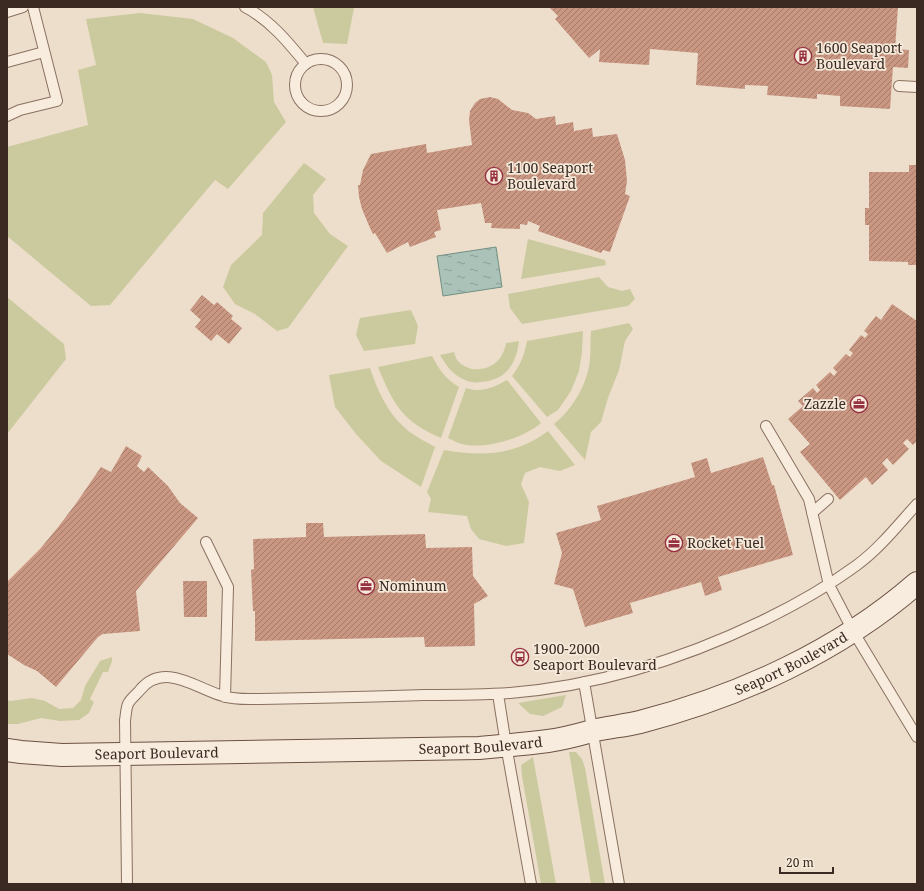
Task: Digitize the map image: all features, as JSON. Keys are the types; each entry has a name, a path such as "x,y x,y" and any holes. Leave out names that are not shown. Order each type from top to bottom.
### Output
{"main road":[{"name":"Seaport Boulevard","path":"7,750 62,755 478,748 559,739 639,722 714,698 779,671 826,647 853,631 917,583"}],"lane":[{"path":"7,12 23,7"},
{"path":"7,116 20,110 57,101 33,7"},
{"path":"245,7 257,13 286,39 306,64"},
{"path":"7,62 44,52"},
{"path":"322,58 334,62 344,70 348,87 346,95 334,108 326,111 317,111 309,108 299,99 295,87 296,78 299,70 306,64 313,60 322,58"},
{"path":"899,86 917,87"},
{"path":"766,426 809,499 829,585 853,631 917,737"},
{"path":"812,513 828,499"},
{"path":"127,884 125,720 128,704 143,687 152,680 164,677 177,678 213,694 238,699 498,694 544,689 584,682 659,662 727,637 795,605 829,585 858,564 884,541 917,504"},
{"path":"206,542 228,587 225,697"},
{"path":"584,682 619,884"},
{"path":"498,694 531,884"}],"green space":[{"path":"313,7 355,7 347,44 323,43"},
{"path":"140,13 193,19 233,38 266,62 272,75 274,102 286,122 228,189 215,180 110,305 91,306 7,236 7,147 88,125 78,70 96,65 86,19"},
{"path":"304,163 326,179 313,195 314,213 330,234 348,246 288,328 277,331 255,314 235,304 223,287 231,265 262,235 263,213"},
{"path":"528,239 605,260 606,265 521,279"},
{"path":"599,277 608,287 622,291 630,289 635,299 628,306 522,324 510,308 508,294"},
{"path":"7,297 64,344 66,359 7,434"},
{"path":"411,310 418,326 415,344 364,351 356,335 360,318"},
{"path":"629,323 633,329 625,341 619,370 608,398 601,422 591,432 585,460 554,424 567,411 583,386 589,368 591,331"},
{"path":"583,331 579,371 571,391 558,410 547,417 512,376 522,360 527,341"},
{"path":"519,341 518,350 508,370 490,381 469,382 459,377 452,372 440,355 454,352 457,360 461,364 472,369 479,369 495,364 502,355 506,343"},
{"path":"432,356 443,374 459,387 441,438 428,432 408,418 395,402 378,367"},
{"path":"370,368 379,392 392,414 407,430 435,447 421,487 381,461 356,434 335,407 329,375"},
{"path":"507,380 541,423 515,438 493,444 460,444 448,438 466,388 482,390"},
{"path":"548,431 575,465 560,471 540,467 525,473 521,484 529,502 524,543 506,546 479,539 471,529 467,516 428,512 431,499 427,492 444,450 472,453 498,452 524,445"},
{"path":"112,657 108,672 103,672 90,699 94,702 89,713 79,720 60,721 41,718 18,724 7,724 7,700 10,701 32,698 45,701 59,709 73,708 81,700 85,686 100,661"},
{"path":"566,695 562,707 543,716 530,714 518,703"},
{"path":"569,752 576,752 582,759 585,768 605,884 591,884"},
{"path":"533,757 556,884 541,884 521,765"}],"water":[{"path":"496,247 502,287 443,296 437,256"}],"building":[{"name":"1600 Seaport Boulevard","path":"549,7 898,7 895,49 909,50 908,68 893,67 890,109 840,106 840,96 817,94 817,99 767,95 768,86 745,85 745,89 696,85 698,53 650,49 649,65 599,62 600,49 589,58 555,19 558,16"},
{"name":"1100 Seaport Boulevard","path":"490,97 498,99 512,110 528,113 536,119 555,116 556,125 573,122 574,131 592,128 593,137 617,134 625,160 627,181 625,194 630,196 610,252 603,250 601,253 538,231 540,226 528,221 527,225 520,224 520,229 491,228 492,223 485,223 481,203 437,210 441,230 434,232 436,237 410,247 408,242 387,253 375,233 373,234 370,228 359,197 358,185 360,185 363,170 371,154 426,144 427,153 472,145 469,120 470,111 475,103 480,99"},
{"path":"909,165 917,165 917,265 908,265 908,262 869,261 869,225 865,225 865,208 869,208 869,172 909,172"},
{"path":"202,295 214,305 217,302 233,316 231,319 242,328 229,344 217,334 211,341 195,327 201,320 190,310"},
{"name":"Zazzle","path":"892,304 917,321 917,441 913,445 907,439 903,443 909,449 893,465 887,458 882,463 888,470 872,485 866,477 840,500 800,452 810,444 788,419 803,406 798,401 813,388 817,393 820,390 816,385 830,372 834,376 837,372 833,368 846,354 850,357 853,353 849,350 861,335 865,338 868,334 864,331 876,316 881,320"},
{"path":"126,446 142,456 137,466 144,472 148,467 168,486 180,503 198,518 136,591 140,631 103,634 98,637 56,687 37,671 7,654 7,582 40,549 59,526 101,467 111,472"},
{"name":"Rocket Fuel","path":"763,457 772,485 774,485 793,555 718,577 722,590 705,596 701,582 630,603 633,613 585,627 573,589 554,584 562,553 556,533 601,520 597,506 695,477 691,463 707,458 711,473"},
{"name":"Nominum","path":"306,523 323,523 324,537 425,534 426,548 472,547 473,576 488,596 474,604 475,646 425,647 424,637 255,641 255,611 253,611 251,570 254,569 253,539 306,537"},
{"path":"183,581 207,581 207,617 184,617"}],"place":[{"name":"1600 Seaport Boulevard","path":"803,56"},
{"name":"1100 Seaport Boulevard","path":"494,176"},
{"name":"Zazzle","path":"859,404"},
{"name":"Rocket Fuel","path":"674,543"},
{"name":"Nominum","path":"366,586"},
{"name":"1900-2000 Seaport Boulevard","path":"520,657"}]}
